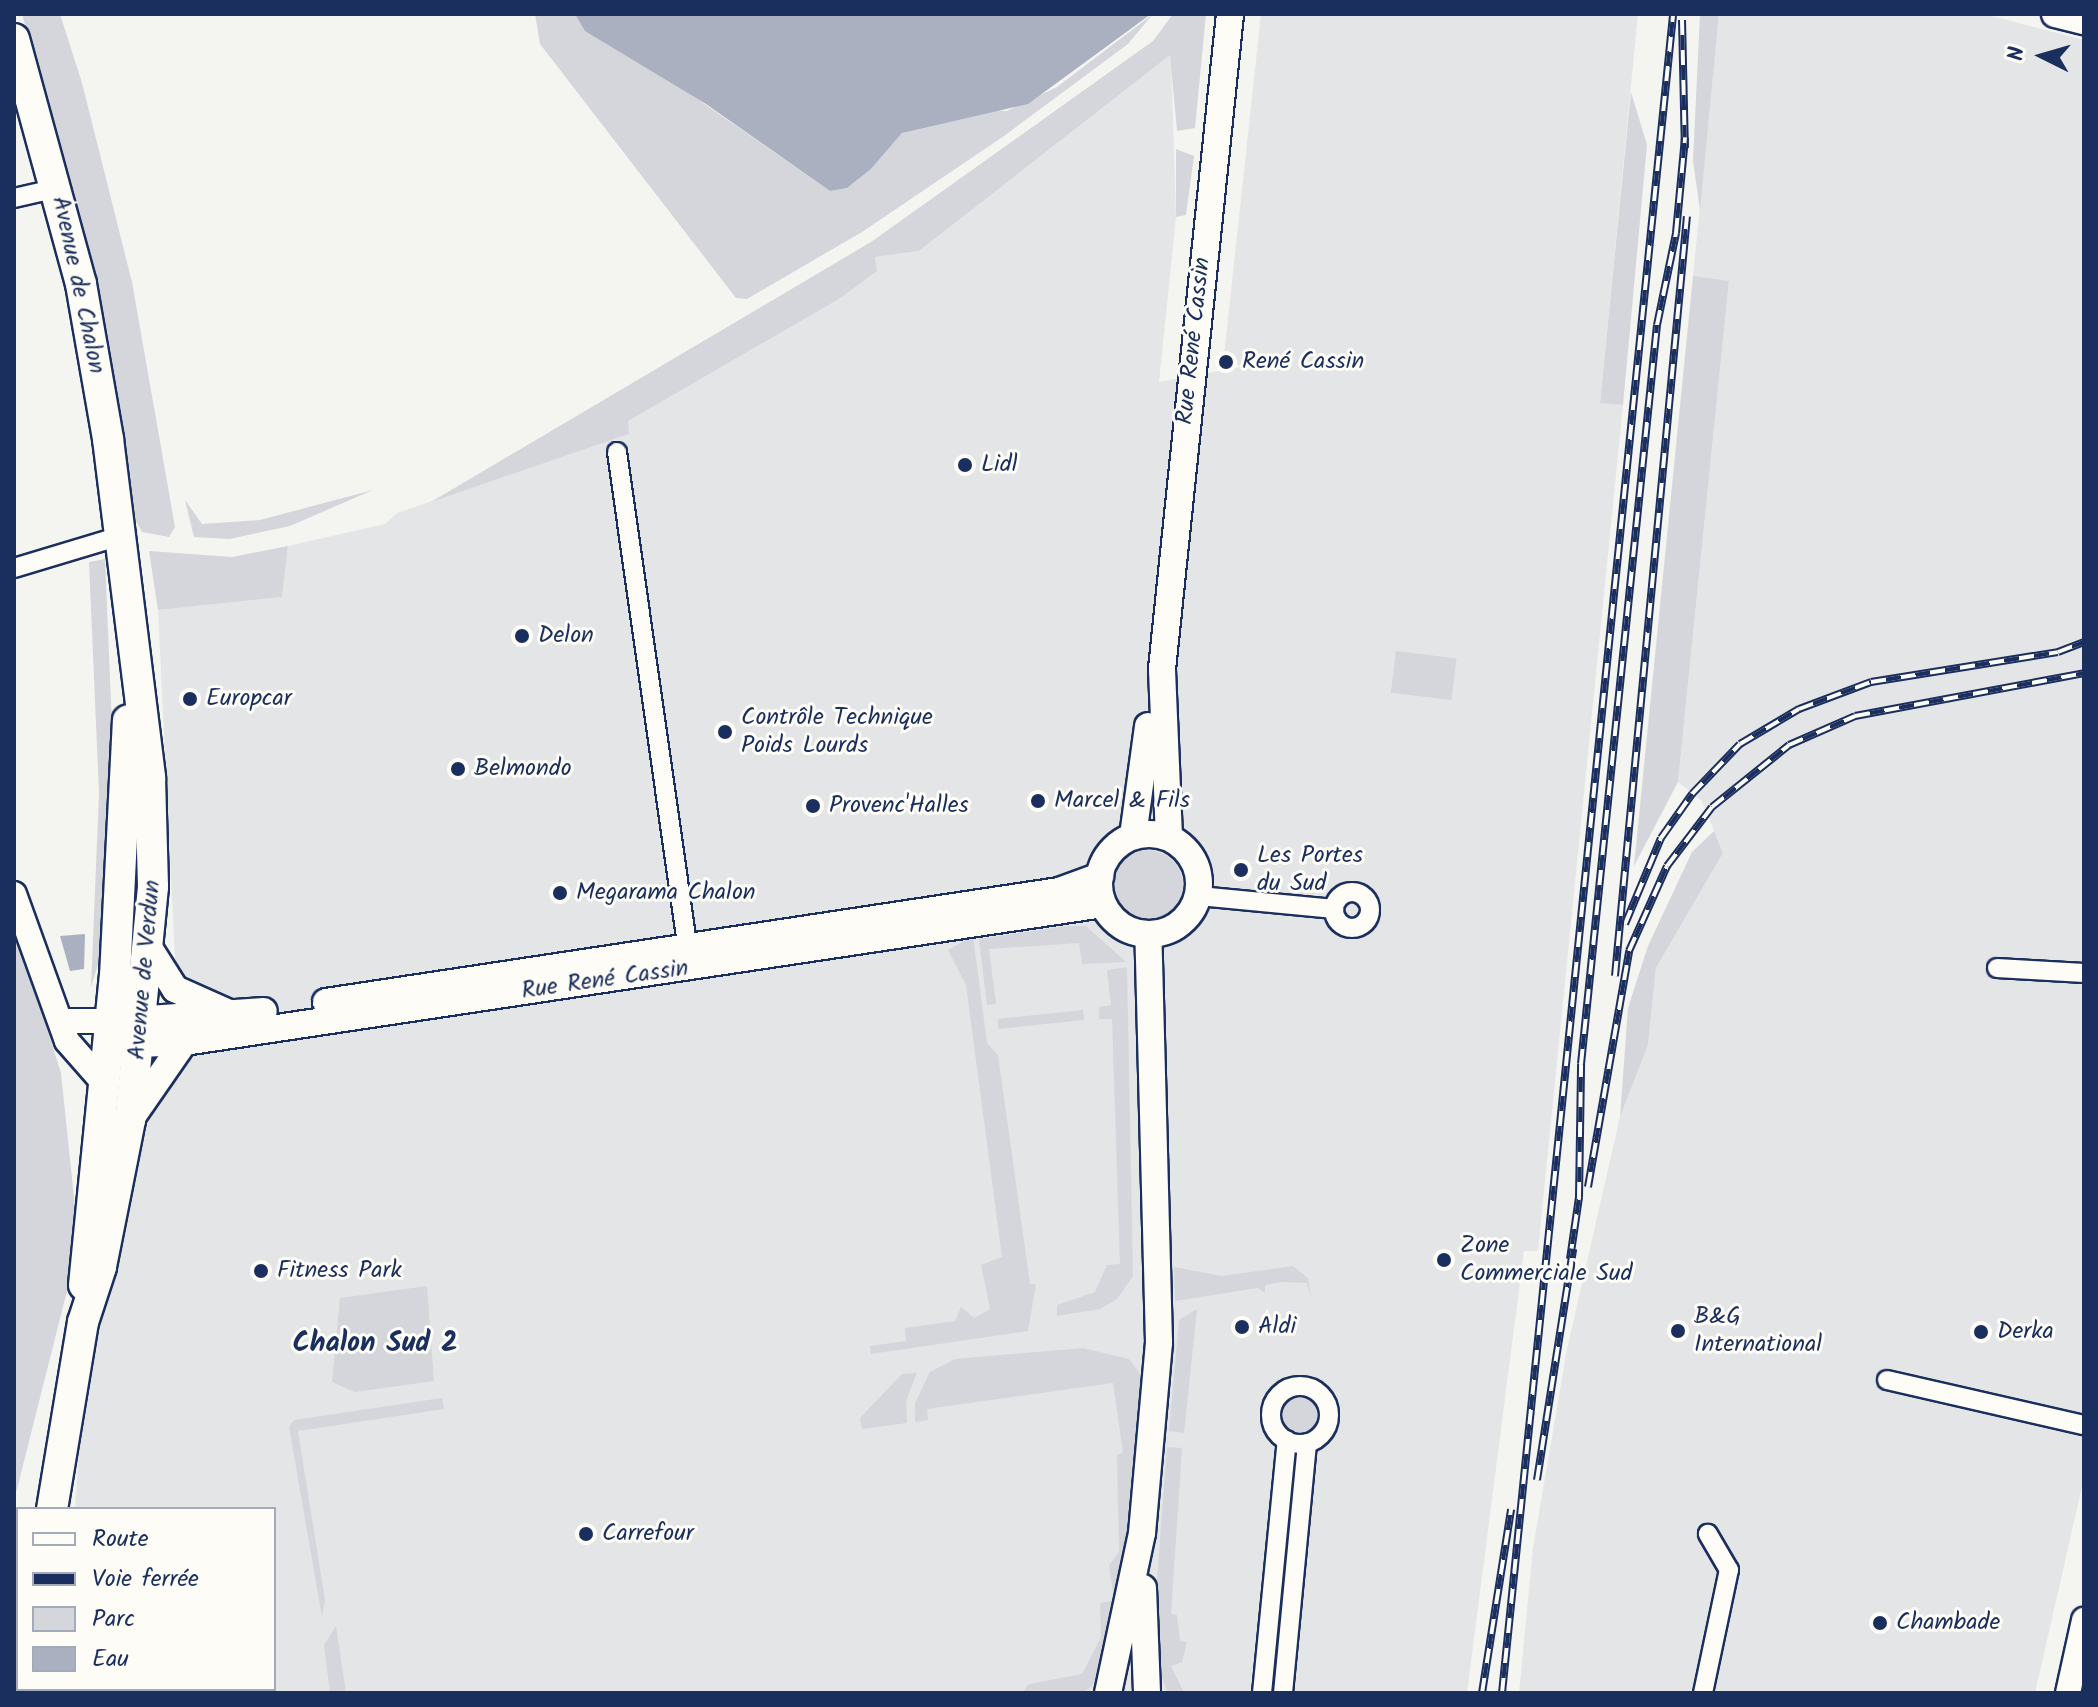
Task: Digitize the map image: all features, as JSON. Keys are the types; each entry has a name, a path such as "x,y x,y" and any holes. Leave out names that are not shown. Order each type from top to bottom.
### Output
{"main road":[{"name":"Rue René Cassin","path":"1169,837 1162,669 1230,14"},
{"path":"2055,14 2084,21"},
{"name":"Avenue de Chalon","path":"14,39 58,188 81,284 121,536"},
{"name":"Avenue de Verdun","path":"83,1322 101,1267 130,1120 151,951 150,778 121,536"},
{"name":"Avenue de Verdun","path":"52,1507 83,1322 84,1242 108,1033 126,820 129,614"},
{"name":"Rue René Cassin","path":"1133,836 1142,809 1150,708 1162,669"},
{"path":"1133,836 1169,837 1193,858 1199,896 1177,927 1148,935 1121,926 1103,904 1100,876 1111,851 1133,836"},
{"name":"Rue René Cassin","path":"108,1033 142,1033 478,974 1059,891 1100,876"},
{"name":"Rue René Cassin","path":"142,1033 184,1042 1103,904"},
{"path":"1147,1693 1142,1533 1160,1309 1148,935"},
{"path":"618,978 687,945"},
{"path":"151,951 175,989 238,1015"},
{"path":"383,1010 478,974"},
{"path":"130,1120 184,1042"},
{"path":"1108,1693 1142,1533"}],"street":[{"path":"14,198 58,188"},
{"path":"617,452 687,945"},
{"path":"14,568 121,536"},
{"path":"14,894 64,1031 102,1081"},
{"path":"1199,896 1334,909"},
{"path":"1997,968 2084,973"},
{"path":"64,1031 108,1033"},
{"path":"1887,1380 2084,1425"},
{"path":"1262,1693 1287,1440 1271,1419 1274,1401 1287,1389 1305,1387 1321,1396 1328,1412 1325,1429 1307,1443 1287,1440"},
{"path":"1283,1693 1307,1443"},
{"path":"1703,1693 1729,1570 1708,1534"},
{"path":"2068,1693 2084,1620"}],"shaded area":[{"path":"1261,14 1638,14 1600,402 1623,405 1538,1251 1524,1251 1467,1693 59,1693 276,1691 276,1507 75,1507 84,1377 156,1092 180,1060 158,610 282,597 288,546 385,524 397,513 629,434 627,421 839,299 876,271 875,257 919,251 1171,54 1176,217 1159,382 1241,367 1224,356"},
{"path":"1719,14 1984,14 2084,40 2084,1478 2035,1693 1519,1693 1533,1548 1567,1349 1620,1117 1648,1045 1656,968 1723,853 1702,801 1678,782 1729,282 1693,276"}],"green space":[{"path":"22,14 60,14 82,83 132,282 175,527 169,537 142,532 135,519 85,247"},
{"path":"535,14 575,14 830,191 847,188 871,169 902,133 981,110 1007,111 1057,87 1153,14 1128,44 1004,136 862,232 747,299 736,298 540,44"},
{"path":"1173,14 1206,14 1195,128 1177,131 1170,55 919,251 875,257 877,271 839,299 628,421 629,434 431,502 871,242 1153,41"},
{"path":"1700,14 1719,14 1700,210 1693,161"},
{"path":"1631,92 1647,145 1623,405 1600,403"},
{"path":"1176,149 1194,156 1186,215 1176,217"},
{"path":"1693,276 1729,281 1678,782 1634,866"},
{"path":"373,490 290,526 230,539 194,537 185,500 202,524 260,520"},
{"path":"288,546 282,597 158,610 149,551 232,557"},
{"path":"105,559 113,749 100,958 91,987 99,793 89,562"},
{"path":"1396,651 1457,658 1451,700 1391,693"},
{"path":"1714,831 1723,853 1656,968 1648,1045 1620,1117 1628,1008 1648,946 1692,852"},
{"path":"1147,850 1167,856 1177,866 1183,886 1177,906 1167,916 1147,922 1127,916 1117,906 1111,886 1117,866 1127,856"},
{"path":"14,925 61,1073 75,1207 67,1291 14,1501"},
{"path":"1066,926 1086,926 1126,962 1082,964 1079,943 989,949 996,1004 987,1005 979,939"},
{"path":"973,936 987,1043 998,1055 1030,1284 1036,1284 1028,1331 871,1354 870,1346 906,1341 905,1328 955,1321 961,1307 974,1318 990,1309 981,1265 1002,1257 966,985 948,950"},
{"path":"1127,967 1133,1276 1117,1299 1100,1309 1057,1316 1057,1305 1095,1292 1107,1265 1120,1264 1112,1019 1099,1019 1099,1007 1111,1005 1107,970"},
{"path":"1083,1010 1084,1020 999,1029 997,1019"},
{"path":"1293,1266 1308,1278 1311,1298 1307,1283 1281,1282 1265,1285 1265,1293 1258,1288 1175,1301 1174,1267 1222,1276"},
{"path":"427,1286 434,1381 355,1392 332,1382 340,1298"},
{"path":"1197,1309 1184,1433 1169,1431 1179,1320"},
{"path":"1083,1348 1129,1359 1141,1375 1121,1590 1093,1685 1083,1693 1022,1693 1029,1684 1082,1674 1101,1637 1100,1603 1114,1600 1109,1565 1119,1552 1117,1455 1123,1453 1113,1383 927,1409 928,1420 915,1422 915,1403 930,1372 955,1359"},
{"path":"917,1373 906,1401 907,1423 862,1429 860,1418 902,1374"},
{"path":"1299,1395 1313,1401 1319,1415 1313,1429 1299,1435 1285,1429 1279,1415 1285,1401"},
{"path":"442,1398 444,1409 298,1431 325,1600 322,1617 289,1427 294,1420"},
{"path":"1167,1447 1182,1448 1171,1614 1177,1615 1180,1641 1187,1642 1182,1662 1171,1666 1184,1693 1168,1693 1158,1667 1156,1593"},
{"path":"336,1626 346,1693 330,1693 324,1645"}],"water":[{"path":"575,14 1151,14 1028,104 902,133 871,169 847,188 830,191 706,104 585,31"},
{"path":"85,934 84,969 70,971 60,936"}],"railway":[{"path":"1502,1693 1673,14"},
{"path":"1682,20 1685,148"},
{"path":"1570,1259 1579,1197 1581,1064 1657,325 1676,233 1685,137"},
{"path":"1615,976 1687,216"},
{"path":"1625,924 1661,838 1692,794 1740,744 1799,709 1871,682 2058,652 2084,642"},
{"path":"1588,1187 1629,951 1667,866 1712,807 1789,745 1855,716 2084,673"},
{"path":"1537,1480 1573,1249"},
{"path":"1482,1693 1511,1509"}],"place":[{"name":"René Cassin","path":"1226,362"},
{"name":"Lidl","path":"965,465"},
{"name":"Delon","path":"522,636"},
{"name":"Europcar","path":"190,699"},
{"name":"Contrôle Technique Poids Lourds","path":"725,732"},
{"name":"Belmondo","path":"458,769"},
{"name":"Marcel & Fils","path":"1038,801"},
{"name":"Provenc'Halles","path":"813,806"},
{"name":"Les Portes du Sud","path":"1241,870"},
{"name":"Megarama Chalon","path":"560,893"},
{"name":"Zone Commerciale Sud","path":"1444,1260"},
{"name":"Fitness Park","path":"261,1271"},
{"name":"Aldi","path":"1242,1327"},
{"name":"B&G International","path":"1678,1331"},
{"name":"Derka","path":"1981,1332"},
{"name":"Carrefour","path":"586,1534"},
{"name":"Chambade","path":"1880,1623"}],"district":[{"name":"Chalon Sud 2","path":"375,1344"}]}
